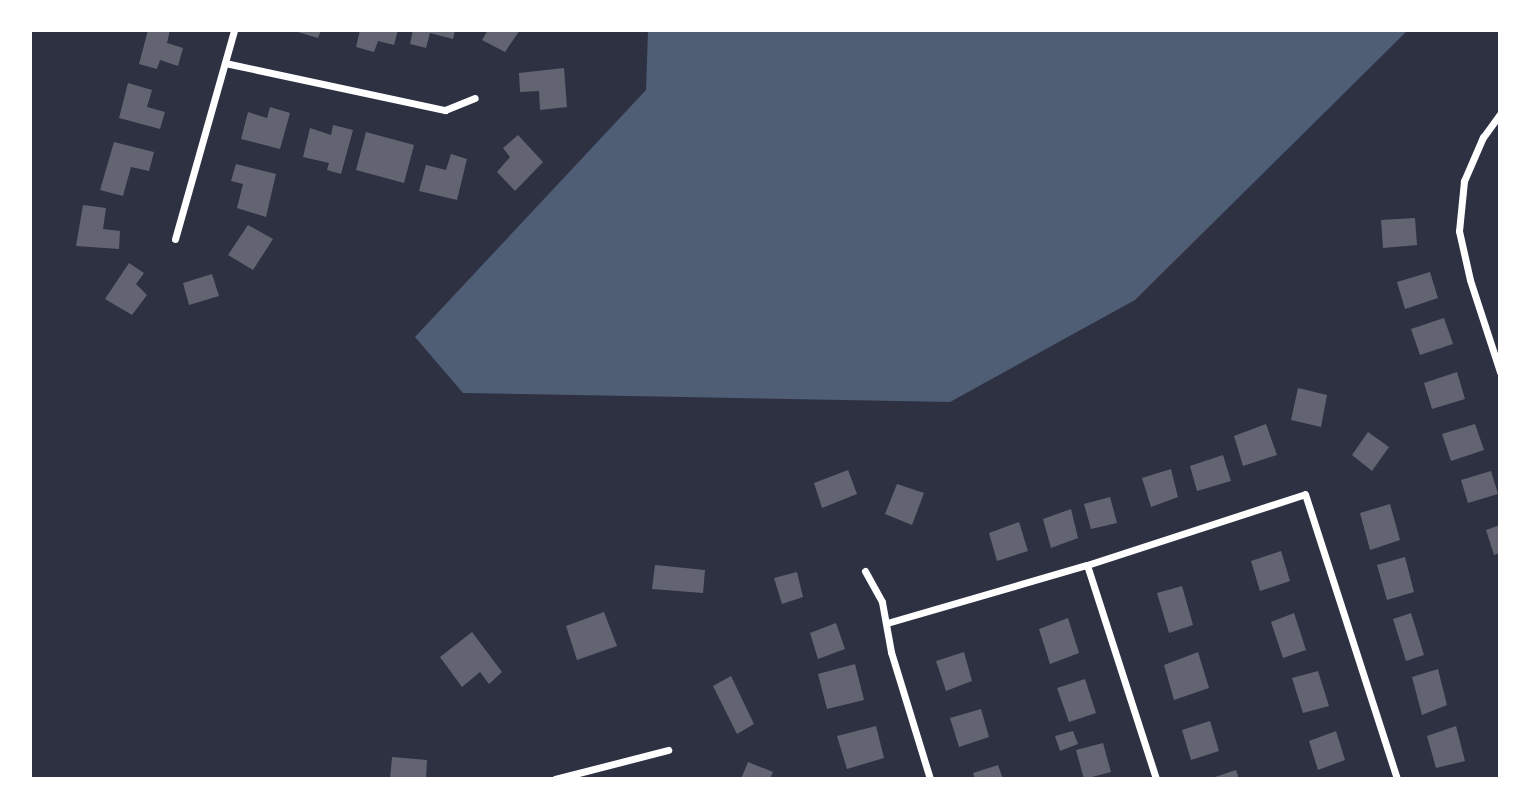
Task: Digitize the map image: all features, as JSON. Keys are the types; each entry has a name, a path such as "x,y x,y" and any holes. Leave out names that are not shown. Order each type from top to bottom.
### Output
{"street":[{"path":"175,239 234,30"},
{"path":"225,62 445,110 475,98"},
{"path":"1500,114 1483,137 1464,181 1459,231 1470,280 1500,372"},
{"path":"887,623 1087,565 1305,494 1398,779"},
{"path":"1087,565 1156,779"},
{"path":"865,571 882,602 891,652 930,779"},
{"path":"555,779 668,750"}],"water":[{"path":"648,30 1408,30 1135,300 950,402 463,393 415,337 646,90"}],"building":[{"path":"148,30 170,30 167,43 183,48 178,66 160,60 157,69 139,64"},
{"path":"291,30 321,30 318,38"},
{"path":"360,30 398,30 394,45 378,41 374,52 356,47"},
{"path":"413,30 455,30 453,39 430,33 426,48 410,44"},
{"path":"488,30 520,30 505,52 482,40"},
{"path":"564,68 567,107 540,110 539,91 520,92 519,73"},
{"path":"128,83 152,90 147,107 165,112 160,129 119,118"},
{"path":"270,107 290,113 280,149 241,139 248,112 267,118"},
{"path":"333,125 353,130 341,174 327,170 329,163 303,157 310,128 331,135"},
{"path":"366,132 414,145 404,183 356,170"},
{"path":"518,135 543,162 515,191 497,172 510,157 503,148"},
{"path":"114,142 154,152 149,171 131,167 123,196 100,190"},
{"path":"451,154 467,159 457,200 419,191 426,165 446,170"},
{"path":"236,164 276,174 266,217 237,208 243,184 231,181"},
{"path":"83,205 106,208 103,229 120,231 119,249 76,246"},
{"path":"1415,218 1417,245 1383,248 1381,220"},
{"path":"248,225 273,239 253,270 228,255"},
{"path":"129,263 144,273 136,284 147,295 132,315 105,299"},
{"path":"1430,272 1438,298 1405,309 1397,282"},
{"path":"212,274 219,296 189,305 183,283"},
{"path":"1444,318 1453,344 1420,355 1411,329"},
{"path":"1457,372 1465,399 1432,409 1424,383"},
{"path":"1298,388 1327,395 1321,427 1291,420"},
{"path":"1266,424 1277,455 1243,466 1234,436"},
{"path":"1475,424 1484,450 1451,461 1442,434"},
{"path":"1368,432 1389,447 1372,471 1352,455"},
{"path":"1223,455 1231,481 1197,491 1190,466"},
{"path":"1171,469 1178,497 1151,507 1142,478"},
{"path":"848,470 857,494 822,508 814,483"},
{"path":"1491,471 1498,494 1468,503 1461,480"},
{"path":"897,484 924,493 912,525 885,514"},
{"path":"1110,497 1117,523 1091,529 1084,504"},
{"path":"1390,504 1400,540 1370,550 1360,513"},
{"path":"1071,509 1078,538 1051,548 1043,519"},
{"path":"1019,522 1028,551 997,561 989,533"},
{"path":"1500,525 1500,553 1494,555 1486,530"},
{"path":"1281,551 1290,581 1260,591 1251,561"},
{"path":"1405,557 1414,592 1387,600 1377,565"},
{"path":"655,565 705,570 703,593 652,589"},
{"path":"797,572 803,597 782,604 774,578"},
{"path":"1182,586 1193,625 1169,633 1157,593"},
{"path":"604,612 617,646 577,660 566,626"},
{"path":"1294,613 1306,650 1283,658 1271,622"},
{"path":"1411,613 1424,655 1406,661 1393,619"},
{"path":"1068,618 1079,653 1050,664 1039,629"},
{"path":"836,623 845,649 818,659 810,633"},
{"path":"472,632 502,672 489,684 480,672 462,687 440,657"},
{"path":"964,652 972,681 946,691 936,661"},
{"path":"1198,652 1209,688 1174,700 1164,665"},
{"path":"855,664 864,700 827,709 818,674"},
{"path":"1438,669 1447,705 1422,715 1412,677"},
{"path":"1318,671 1329,706 1303,713 1292,678"},
{"path":"731,676 754,724 737,734 713,686"},
{"path":"1085,679 1096,713 1069,722 1057,688"},
{"path":"981,709 989,737 959,747 950,718"},
{"path":"1210,721 1219,751 1191,760 1182,730"},
{"path":"876,726 884,758 847,769 837,736"},
{"path":"1456,726 1465,761 1436,768 1427,736"},
{"path":"1073,731 1078,744 1060,751 1055,736"},
{"path":"1336,731 1345,760 1318,770 1309,741"},
{"path":"1103,743 1111,772 1084,779 1076,750"},
{"path":"392,757 427,760 426,779 390,779"},
{"path":"748,762 773,772 770,779 741,779"},
{"path":"998,765 1003,779 975,779 973,773"},
{"path":"1236,770 1239,779 1209,779"}]}
